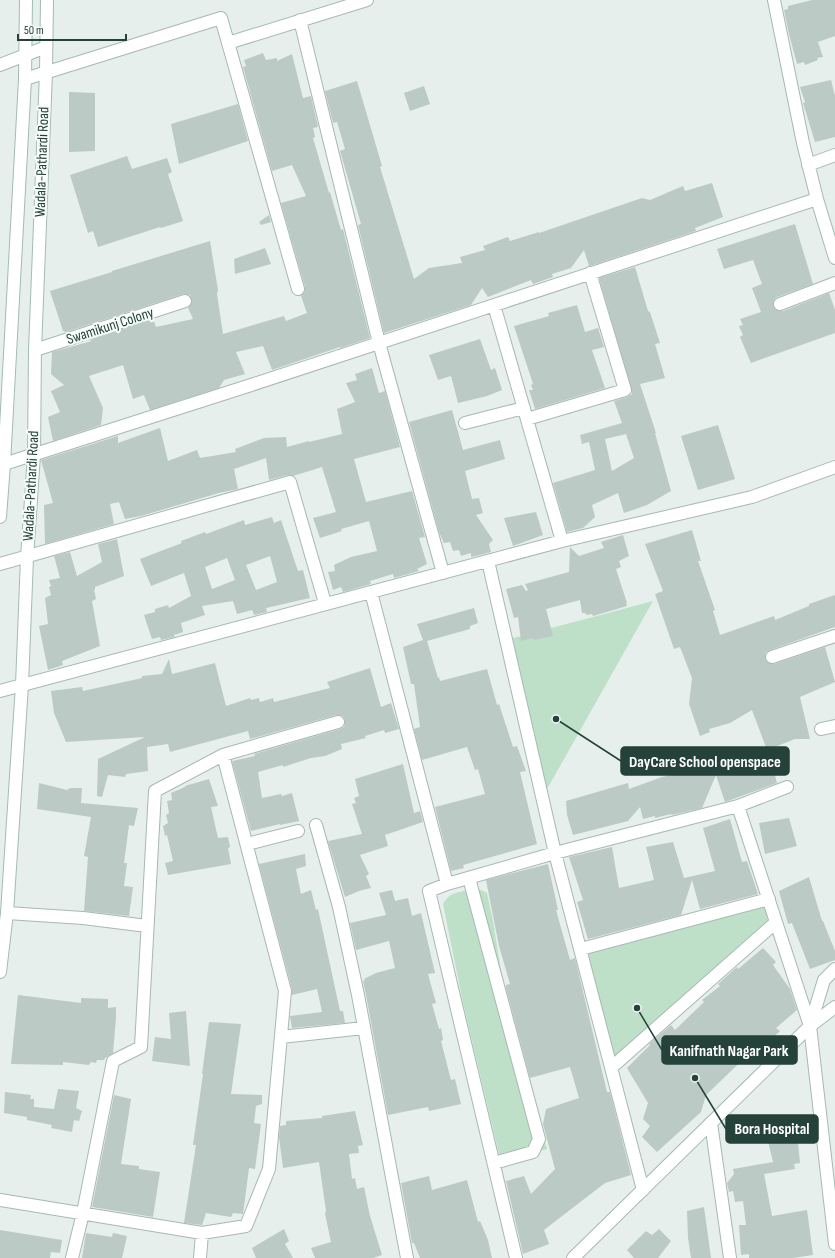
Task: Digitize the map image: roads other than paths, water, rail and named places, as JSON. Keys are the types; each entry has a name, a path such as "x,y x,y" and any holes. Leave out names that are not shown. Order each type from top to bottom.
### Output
{"street":[{"name":"Wadala-Pathardi Road","path":"0,517 24,79 26,0"},
{"name":"Wadala-Pathardi Road","path":"0,972 7,913 22,685 27,558 34,455 35,350 46,72 47,0"},
{"path":"228,43 368,0"},
{"path":"774,0 803,144 817,199 835,258"},
{"path":"24,79 221,18 298,289"},
{"path":"300,20 379,343 442,573"},
{"path":"0,65 46,46"},
{"path":"808,165 835,155"},
{"path":"4,464 817,199"},
{"path":"465,423 525,414 625,390 590,273"},
{"path":"780,304 835,283"},
{"name":"Swamikunj Colony","path":"35,350 186,301"},
{"path":"494,305 562,541"},
{"path":"0,691 562,541 752,497 835,467"},
{"path":"0,564 27,558 290,482 325,604"},
{"path":"488,561 555,854 581,948 643,1190"},
{"path":"371,592 447,884"},
{"path":"772,657 834,640"},
{"path":"72,1258 83,1213 113,1061 140,1048 155,791 223,755 338,722"},
{"path":"821,729 835,726"},
{"path":"0,1200 202,1233 246,1226 269,1170 286,991 223,755"},
{"path":"516,1258 429,891 447,884 555,854 738,806 787,787"},
{"path":"738,806 769,899 775,923 810,1026 835,1244"},
{"path":"316,825 339,907 364,1028 407,1258"},
{"path":"247,844 298,831"},
{"path":"469,878 539,1139 533,1152 494,1163"},
{"path":"581,948 769,899"},
{"path":"7,913 83,918 147,926"},
{"path":"612,1067 775,923"},
{"path":"810,1026 824,980 835,969"},
{"path":"573,1258 810,1026 835,1007"},
{"path":"281,1037 364,1028"},
{"path":"711,1123 730,1258"},
{"path":"200,1258 202,1233"}],"place":[{"name":"DayCare School openspace","path":"556,719"},
{"name":"Kanifnath Nagar Park","path":"637,1008"},
{"name":"Bora Hospital","path":"695,1078"}]}
